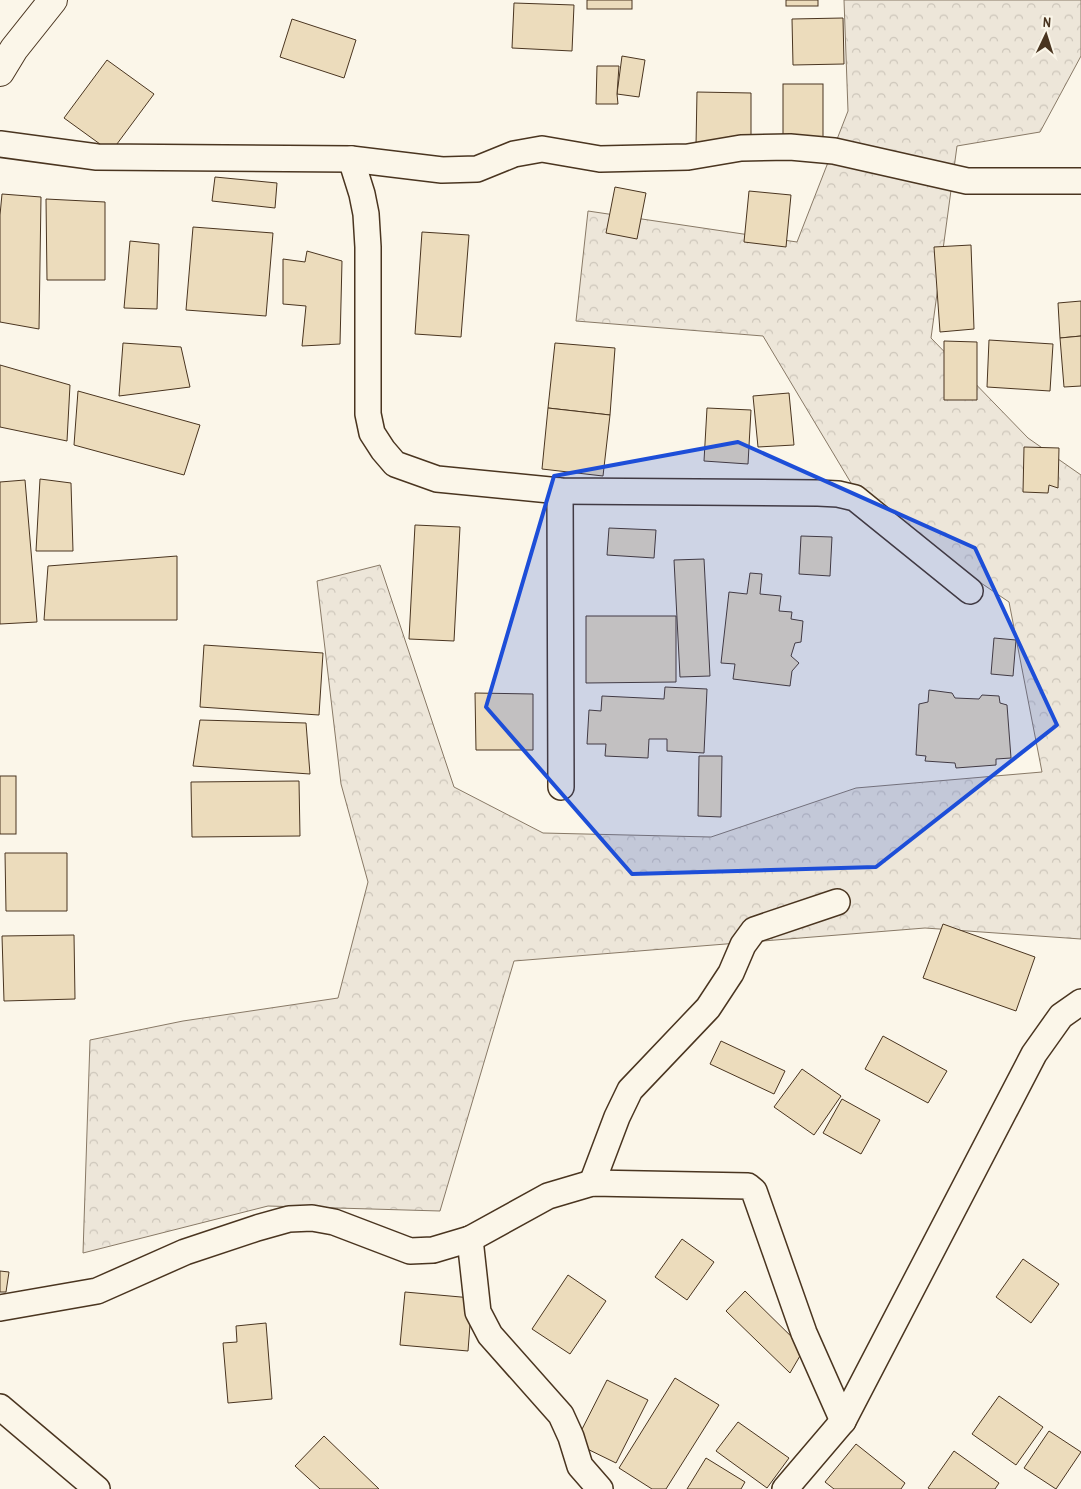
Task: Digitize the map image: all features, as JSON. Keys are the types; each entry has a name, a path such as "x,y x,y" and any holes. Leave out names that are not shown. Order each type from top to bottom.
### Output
{"street":[{"path":"0,72 14,49 53,0"},
{"path":"0,144 97,157 351,159 442,170 477,170 514,154 542,149 600,159 688,158 741,148 790,147 834,151 967,181 1081,181"},
{"path":"351,159 366,214 368,247 368,414 372,433 382,450 395,464 437,479 560,490 838,494 855,498 970,591"},
{"path":"560,490 561,787"},
{"path":"592,1183 617,1117 630,1090 708,1008 731,973 744,945 754,930 837,902"},
{"path":"785,1489 843,1421 1034,1054 1061,1016 1081,1002"},
{"path":"0,1308 96,1291 185,1252 256,1228 290,1219 312,1218 334,1222 410,1251 433,1250 470,1240 548,1196 592,1183 748,1186 754,1191 804,1333 843,1421"},
{"path":"470,1240 478,1312 490,1335 561,1415 571,1437 580,1466 600,1489"},
{"path":"0,1407 97,1489"}],"highlighted area":[{"path":"738,442 975,548 1057,725 876,867 632,874 486,707 554,476"}],"green space":[{"path":"844,0 1081,0 1081,56 1040,132 957,146 931,338 1028,438 1081,475 1081,939 925,928 514,961 440,1211 268,1206 83,1253 90,1040 183,1021 338,998 368,882 341,784 317,581 380,565 454,787 543,833 711,837 856,788 1042,772 1009,602 863,503 763,336 576,321 588,211 797,242 848,111"}],"building":[{"path":"587,0 632,0 632,9 587,9"},
{"path":"786,0 818,0 818,6 786,6"},
{"path":"514,3 574,5 572,51 512,48"},
{"path":"843,18 844,64 793,65 792,19"},
{"path":"292,19 356,40 344,78 280,57"},
{"path":"622,56 645,60 639,97 617,94"},
{"path":"107,60 154,94 111,152 64,118"},
{"path":"597,66 619,66 618,104 596,104"},
{"path":"783,84 823,84 823,141 783,141"},
{"path":"697,92 751,93 751,146 696,145"},
{"path":"215,177 277,183 275,208 212,201"},
{"path":"615,187 646,193 637,239 606,233"},
{"path":"749,191 791,195 786,247 744,242"},
{"path":"2,194 41,197 39,329 0,322 0,215"},
{"path":"46,199 105,202 105,280 47,280"},
{"path":"193,227 273,233 266,316 186,310"},
{"path":"422,232 469,235 461,337 415,334"},
{"path":"130,241 159,244 157,309 124,308"},
{"path":"971,245 974,329 940,332 934,247"},
{"path":"307,251 342,261 340,344 302,346 306,306 283,304 283,259 305,262"},
{"path":"1081,301 1081,336 1060,338 1058,303"},
{"path":"1081,336 1081,386 1064,387 1060,338"},
{"path":"989,340 1053,344 1050,391 987,387"},
{"path":"944,341 977,342 977,400 944,400"},
{"path":"123,343 181,347 190,387 119,396"},
{"path":"555,343 615,348 610,415 548,408"},
{"path":"0,365 70,385 67,441 0,427"},
{"path":"78,391 200,425 184,475 74,445"},
{"path":"789,393 794,445 758,447 753,396"},
{"path":"548,408 610,415 603,476 542,469"},
{"path":"707,408 751,410 748,464 704,461"},
{"path":"1024,447 1059,448 1058,488 1049,485 1048,493 1023,492"},
{"path":"40,479 71,483 73,551 36,551"},
{"path":"25,480 37,622 0,624 0,482"},
{"path":"415,525 460,527 454,641 409,639"},
{"path":"609,528 656,530 654,558 607,555"},
{"path":"801,536 832,537 830,576 799,574"},
{"path":"177,556 177,620 44,620 48,566"},
{"path":"704,559 710,676 680,677 674,560"},
{"path":"750,573 762,574 760,594 781,596 779,611 792,612 791,619 803,621 801,642 795,643 791,656 799,663 792,671 790,686 733,679 735,664 721,663 729,592 747,594"},
{"path":"586,616 676,616 676,682 586,683"},
{"path":"994,638 1016,640 1013,676 991,674"},
{"path":"204,645 323,653 319,715 200,707"},
{"path":"665,687 707,689 704,753 667,751 667,739 649,739 648,758 605,756 606,744 587,744 589,710 601,711 602,696 664,699"},
{"path":"929,690 952,693 955,698 979,699 982,695 999,696 1000,703 1007,705 1011,758 996,759 996,765 956,768 955,763 925,761 926,756 916,755 919,704 928,702"},
{"path":"475,693 533,694 533,750 476,750"},
{"path":"200,720 306,723 310,774 193,766"},
{"path":"699,756 722,756 721,817 698,816"},
{"path":"0,776 16,776 16,834 0,834"},
{"path":"299,781 300,836 192,837 191,782"},
{"path":"5,853 67,853 67,911 6,911"},
{"path":"943,924 1035,957 1016,1011 923,978"},
{"path":"74,935 75,999 4,1001 2,936"},
{"path":"883,1036 947,1071 928,1103 865,1069"},
{"path":"721,1041 785,1071 774,1094 710,1064"},
{"path":"802,1069 841,1096 814,1135 774,1107"},
{"path":"842,1099 880,1120 861,1154 823,1133"},
{"path":"682,1239 714,1262 687,1300 655,1277"},
{"path":"1023,1259 1059,1284 1031,1323 996,1297"},
{"path":"0,1271 9,1272 6,1292 0,1292"},
{"path":"568,1275 606,1301 570,1354 532,1329"},
{"path":"745,1291 804,1349 790,1373 726,1311"},
{"path":"405,1292 472,1298 468,1351 400,1345"},
{"path":"266,1323 272,1399 228,1403 223,1343 237,1342 236,1326"},
{"path":"675,1378 719,1405 666,1489 652,1489 619,1468"},
{"path":"607,1380 648,1400 616,1463 575,1443"},
{"path":"999,1396 1043,1427 1016,1465 972,1434"},
{"path":"738,1422 789,1458 767,1488 716,1451"},
{"path":"1049,1431 1081,1452 1056,1489 1024,1468"},
{"path":"324,1436 379,1489 320,1489 295,1466"},
{"path":"856,1444 905,1483 901,1489 834,1489 825,1482"},
{"path":"954,1451 999,1483 995,1489 928,1488"},
{"path":"706,1458 745,1482 741,1489 687,1489"}]}
